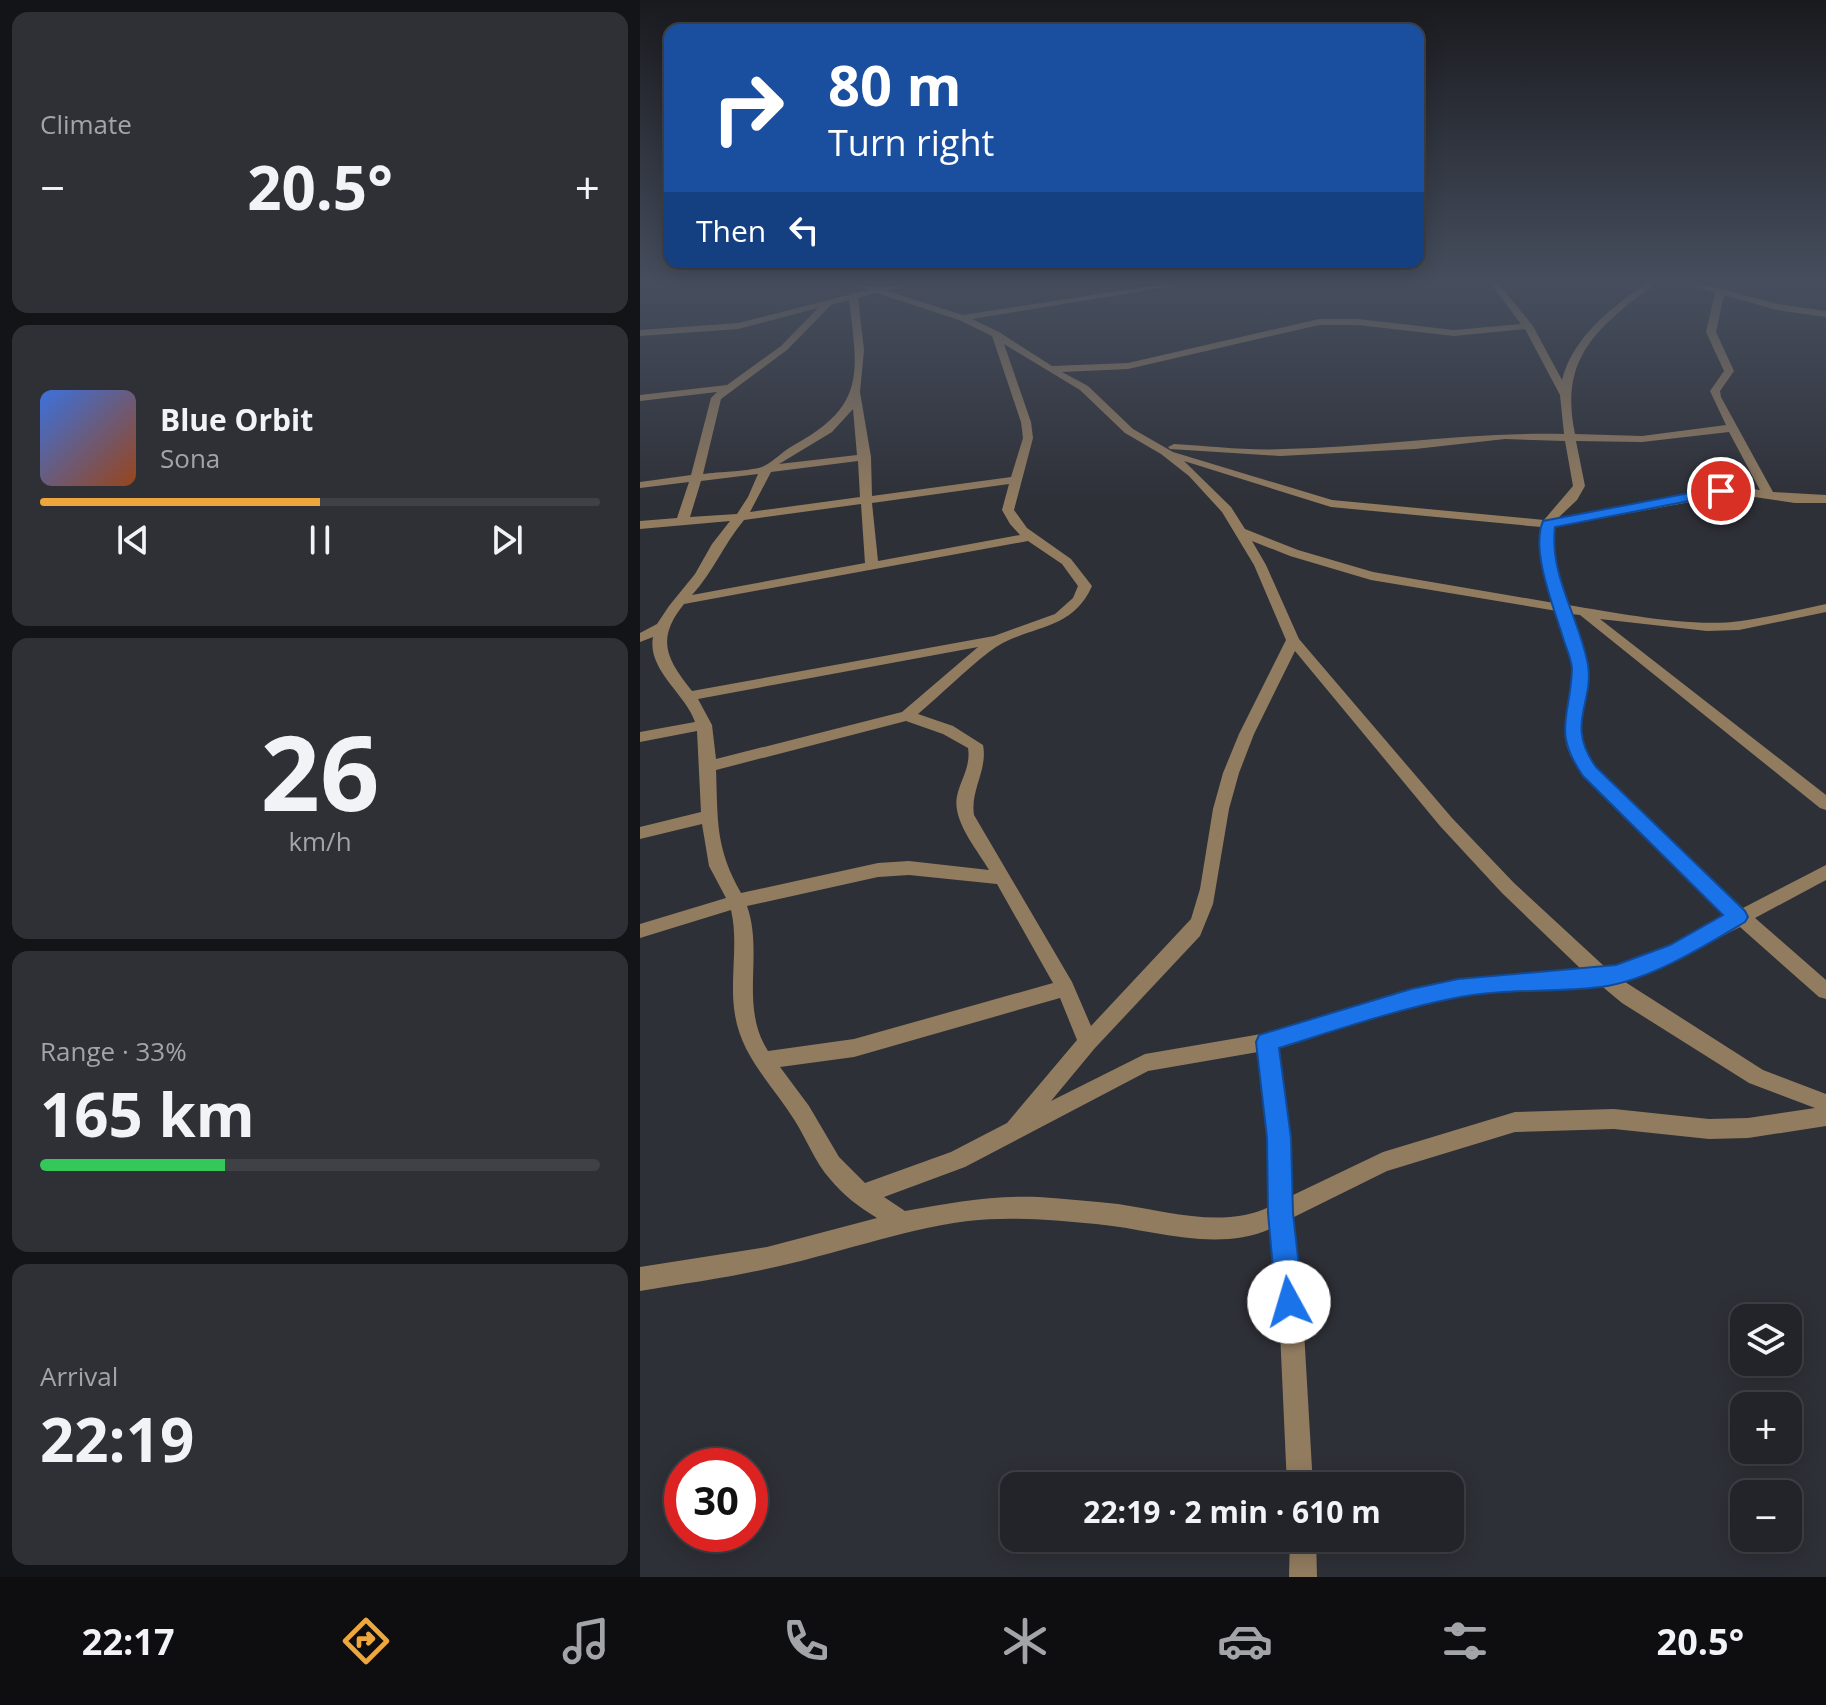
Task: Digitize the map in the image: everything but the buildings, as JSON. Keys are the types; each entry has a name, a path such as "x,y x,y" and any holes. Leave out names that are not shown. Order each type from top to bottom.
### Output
{"street":[{"path":"683,520 714,401 726,388 770,358"},
{"path":"860,358 856,393 865,457 872,566"},
{"path":"690,696 1001,638 1060,617 1085,591 1081,576 1071,564 1029,537 1012,521 1008,510 1028,438 1026,422 1004,358"},
{"path":"1032,358 1084,388 1129,431 1165,452 1212,492 1260,565 1293,640 1446,822 1508,888 1602,978 1702,1046 1756,1077 1826,1103"},
{"path":"1049,369 1139,364 1166,358"},
{"path":"1545,358 1565,395 1579,486 1576,495 1548,524 1547,548 1581,668 1571,727 1578,756 1589,772 1738,917 1826,991"},
{"path":"1565,395 1575,358"},
{"path":"1723,358 1729,371 1715,391 1768,494"},
{"path":"640,398 726,388"},
{"path":"856,393 841,420 766,470 751,504 720,540 700,577 662,627 659,637 662,660 690,696 704,725 715,861 738,901 743,931 742,997 747,1026 763,1061 801,1111 824,1154 841,1177 861,1195 903,1222"},
{"path":"1153,445 1269,453 1415,446 1485,437 1642,439 1732,428"},
{"path":"1165,452 1331,503 1548,524 1721,491 1826,499"},
{"path":"640,485 865,457"},
{"path":"640,525 866,502 1015,480"},
{"path":"1241,532 1294,553 1371,576 1563,609 1707,627 1767,622 1826,608"},
{"path":"680,601 1029,537"},
{"path":"1582,611 1826,804"},
{"path":"640,638 662,627"},
{"path":"707,767 907,716 968,661 1001,638"},
{"path":"1011,1133 1088,1042 1194,931 1200,920 1218,839 1224,795 1235,760 1293,640"},
{"path":"907,716 948,730 975,745 979,755 963,806 1065,988 1088,1042"},
{"path":"640,737 704,725"},
{"path":"640,833 711,816"},
{"path":"640,931 738,901 890,869 1002,878"},
{"path":"861,1195 957,1160 1145,1063 1267,1042 1458,988 1524,981 1602,978 1678,951 1826,872"},
{"path":"763,1061 854,1048 1065,988"},
{"path":"1267,1042 1279,1138 1280,1213 1292,1331 1299,1472"},
{"path":"640,1279 767,1258 903,1222 970,1210 1037,1208 1117,1215 1178,1226 1228,1228 1261,1222 1383,1162 1515,1122 1614,1119 1709,1129 1748,1128 1826,1116"},
{"path":"1303,1552 1303,1577"}],"route":[{"path":"1289,1302 1280,1213 1276,1096 1267,1042 1458,988 1502,982 1602,978 1678,951 1738,917 1589,772 1578,756 1571,727 1581,668 1553,579 1546,541 1548,524 1721,491"}]}
